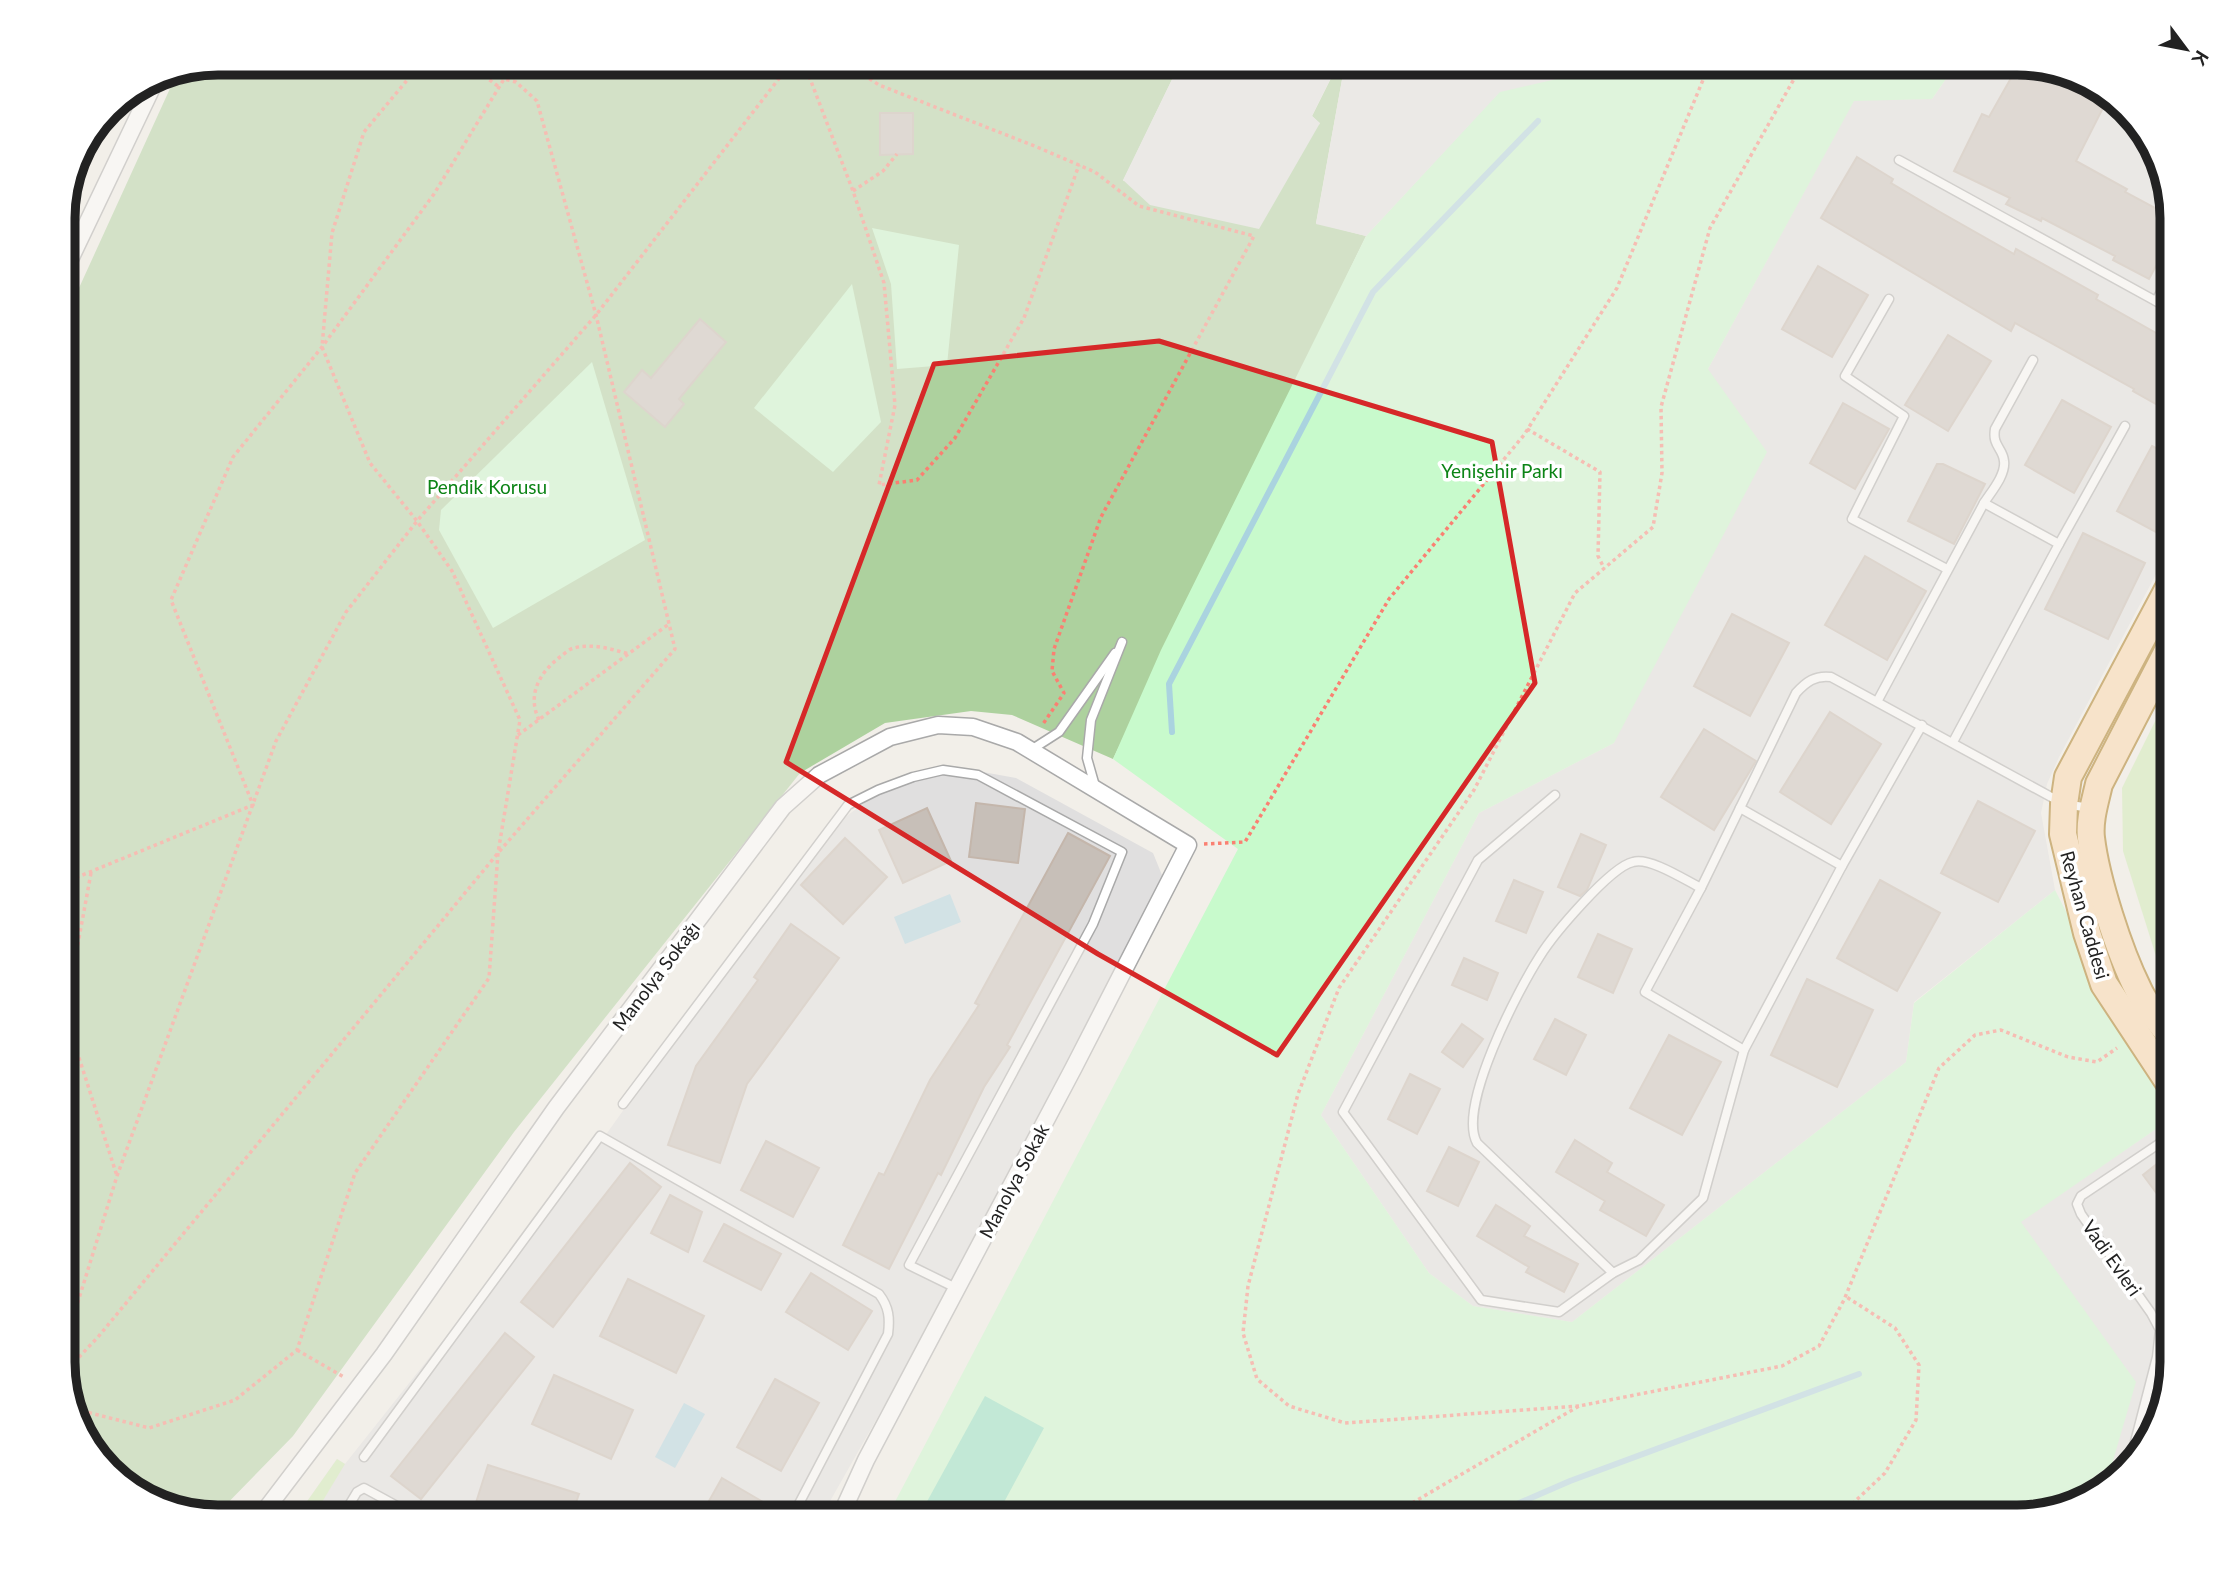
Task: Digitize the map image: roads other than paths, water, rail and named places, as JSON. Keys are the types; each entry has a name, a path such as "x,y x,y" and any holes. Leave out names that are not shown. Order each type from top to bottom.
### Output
{"main road":[{"name":"Reyhan Caddesi","path":"2160,604 2068,777 2063,834 2087,933 2104,984 2160,1069"},
{"name":"Reyhan Caddesi","path":"2160,666 2099,785 2093,809 2091,837 2118,938 2139,991 2160,1021"}],"street":[{"path":"76,247 150,93"},
{"name":"Manolya Sokağı","path":"269,1505 360,1385 556,1108 783,807 819,775 890,737 938,726 973,727 1017,742 1188,845"},
{"name":"Manolya Sokak","path":"845,1505 866,1460 958,1289 1188,845"}],"lane":[{"path":"1899,160 2160,304"},
{"path":"2156,302 2160,294"},
{"path":"1889,299 1845,376 1904,416 1852,519 1947,569"},
{"path":"1878,701 2004,467 2003,457 1994,440 1995,429 2033,360"},
{"path":"1953,742 2125,426"},
{"path":"1984,503 2059,544"},
{"path":"1031,750 1059,732 1122,642 1091,720 1087,758 1096,790"},
{"path":"1744,1050 1646,992 1701,888 1796,693 1813,678 1831,677 2064,804 2093,809"},
{"path":"1555,795 1478,860 1343,1112 1481,1300 1559,1312 1613,1273 1639,1259 1703,1198 1744,1050 1842,866 1922,725"},
{"path":"623,1104 848,805 913,777 943,770 978,775 1122,852 1093,924 909,1265 958,1289"},
{"path":"1740,808 1842,866"},
{"path":"1613,1273 1477,1143 1472,1135 1471,1124 1478,1088 1509,1016 1540,955 1600,885 1630,862 1641,860 1661,867 1701,888"},
{"path":"364,1457 600,1136 879,1294 887,1305 890,1320 888,1334 798,1505"},
{"name":"Vadi Evleri","path":"2135,1442 2157,1357 2160,1330 2151,1313 2081,1214 2077,1204 2081,1196 2160,1143"},
{"path":"349,1505 357,1492 364,1488 396,1505"}],"water":[{"path":"950,894 961,922 905,944 894,917"},
{"path":"684,1403 705,1414 675,1468 655,1457"}],"waterway":[{"path":"1172,732 1169,684 1373,292 1538,121"},
{"path":"1515,1505 1570,1481 1859,1374"}],"park label":[{"name":"Yenişehir Parkı","path":"1502,471"},
{"name":"Pendik Korusu","path":"487,487"}]}
